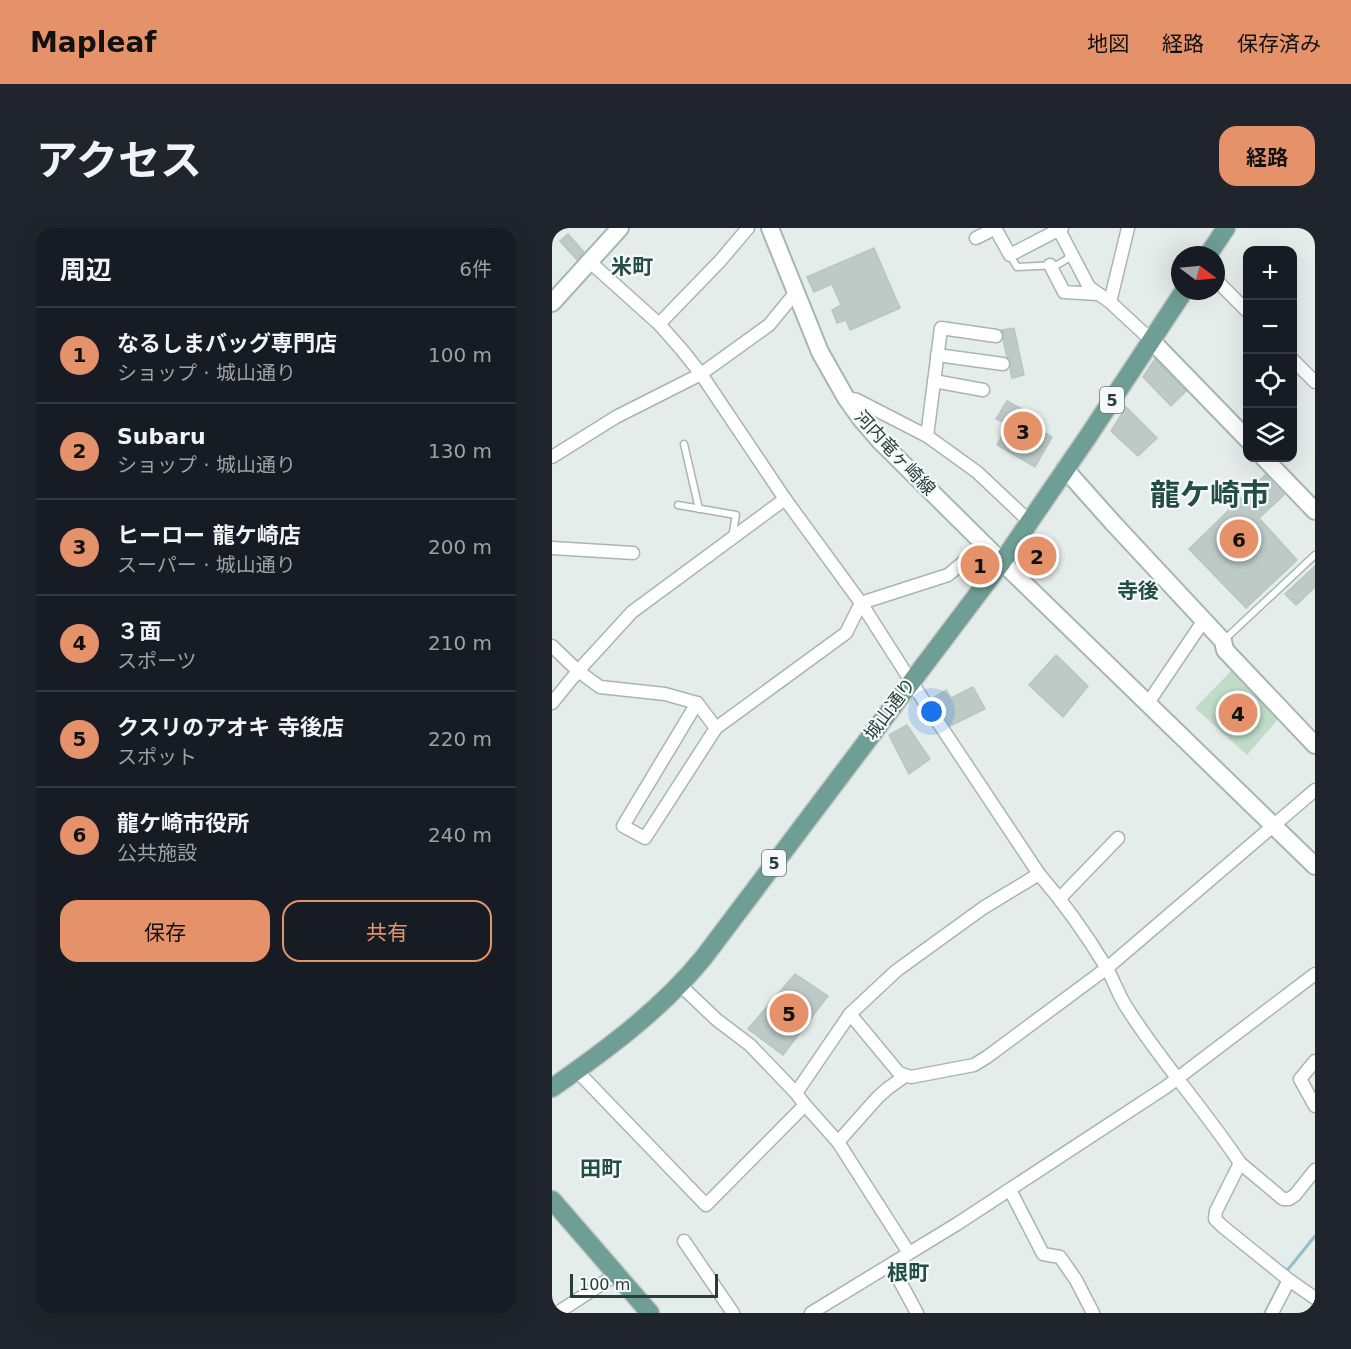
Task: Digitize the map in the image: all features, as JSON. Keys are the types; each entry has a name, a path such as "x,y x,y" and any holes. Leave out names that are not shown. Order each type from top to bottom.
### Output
{"main road":[{"path":"1214,246 1226,228"},
{"name":"城山通り","path":"552,1088 635,1025 680,984 704,957 1002,562 1178,300"},
{"path":"552,1200 650,1313"}],"street":[{"path":"552,303 620,228"},
{"path":"659,324 720,261 748,228"},
{"name":"河内竜ヶ崎線","path":"770,228 820,352 846,398 861,419 880,441 1002,562 1315,866"},
{"path":"976,238 996,228 1010,255 1059,229 1089,287 1110,302 1151,340 1243,435"},
{"path":"1110,302 1128,228"},
{"path":"590,262 659,324 701,374 785,499 861,603 1039,874 1060,898 1107,968 1126,1006 1177,1080 1222,1136 1240,1163 1283,1199 1289,1199 1295,1195 1315,1170"},
{"path":"1050,265 1064,292 1099,294"},
{"path":"1225,289 1243,307"},
{"path":"552,457 616,417 701,374 769,324 796,292"},
{"path":"927,436 941,328 996,336"},
{"path":"937,355 1003,364"},
{"path":"1297,363 1315,382"},
{"path":"934,381 983,390"},
{"path":"846,398 857,400 927,436 977,472 1029,521"},
{"path":"1268,462 1315,510"},
{"path":"1065,469 1223,641 1225,650 1315,745"},
{"path":"552,703 632,612 785,499"},
{"path":"552,548 633,554"},
{"path":"697,703 623,826 645,838 716,728 846,633 861,603 948,575 972,555"},
{"path":"1148,703 1204,620"},
{"path":"552,646 578,671 600,687 665,694 697,703 716,728"},
{"path":"850,1014 899,1073 905,1076 911,1077 974,1065 1107,968 1315,790"},
{"path":"1060,898 1118,838"},
{"path":"796,1093 850,1014 896,971 983,908 1039,874"},
{"path":"811,1313 1010,1190 1177,1080 1315,974"},
{"path":"680,984 717,1020 750,1045 796,1093 838,1142 909,1253"},
{"path":"1315,1061 1300,1079 1315,1106"},
{"path":"577,1071 706,1205 805,1105"},
{"path":"838,1142 887,1089 905,1076"},
{"path":"1240,1163 1216,1211 1215,1219 1315,1298"},
{"path":"1010,1190 1043,1254 1060,1257 1076,1280 1093,1313"},
{"path":"684,1241 733,1313"},
{"path":"891,1265 917,1313"},
{"path":"557,1313 617,1274"},
{"path":"1272,1313 1286,1277"}],"lane":[{"path":"1010,255 1017,267 1057,265 1072,256"},
{"path":"684,444 699,509"},
{"path":"678,505 736,515 732,538"},
{"path":"1223,641 1315,555"}],"green space":[{"path":"1233,669 1280,717 1247,755 1195,708"}],"building":[{"path":"568,234 584,252 577,260 560,241"},
{"path":"874,248 900,308 850,330 846,320 837,323 832,310 841,305 832,284 814,292 807,277"},
{"path":"1014,328 1024,375 1012,378 1011,361 1007,357 1004,334 1001,330"},
{"path":"1155,359 1186,391 1171,406 1143,377"},
{"path":"1007,401 1037,417 1032,426 1052,437 1035,467 997,445 1008,424 996,419"},
{"path":"1126,407 1157,438 1138,456 1111,431"},
{"path":"1265,475 1284,495 1259,518 1297,560 1246,608 1189,549"},
{"path":"1036,547 1050,561 1038,574 1024,559"},
{"path":"1315,566 1315,587 1296,605 1285,594"},
{"path":"1056,655 1088,686 1063,717 1029,685"},
{"path":"973,687 985,709 950,726 933,698 946,690 951,698"},
{"path":"907,725 930,759 909,774 889,735"},
{"path":"795,974 828,996 783,1055 748,1029"}],"waterway":[{"path":"1286,1272 1315,1236"},
{"path":"1265,1313 1283,1278"}],"place":[{"name":"ヒーロー 龍ケ崎店","path":"1023,431"},
{"name":"龍ケ崎市役所","path":"1239,539"},
{"name":"Subaru","path":"1037,556"},
{"name":"なるしまバッグ専門店","path":"980,565"},
{"name":"３面","path":"1238,713"},
{"name":"クスリのアオキ 寺後店","path":"789,1013"}],"district":[{"name":"米町","path":"632,267"},
{"name":"龍ケ崎市","path":"1210,495"},
{"name":"寺後","path":"1138,591"},
{"name":"田町","path":"601,1169"},
{"name":"根町","path":"908,1273"}]}
